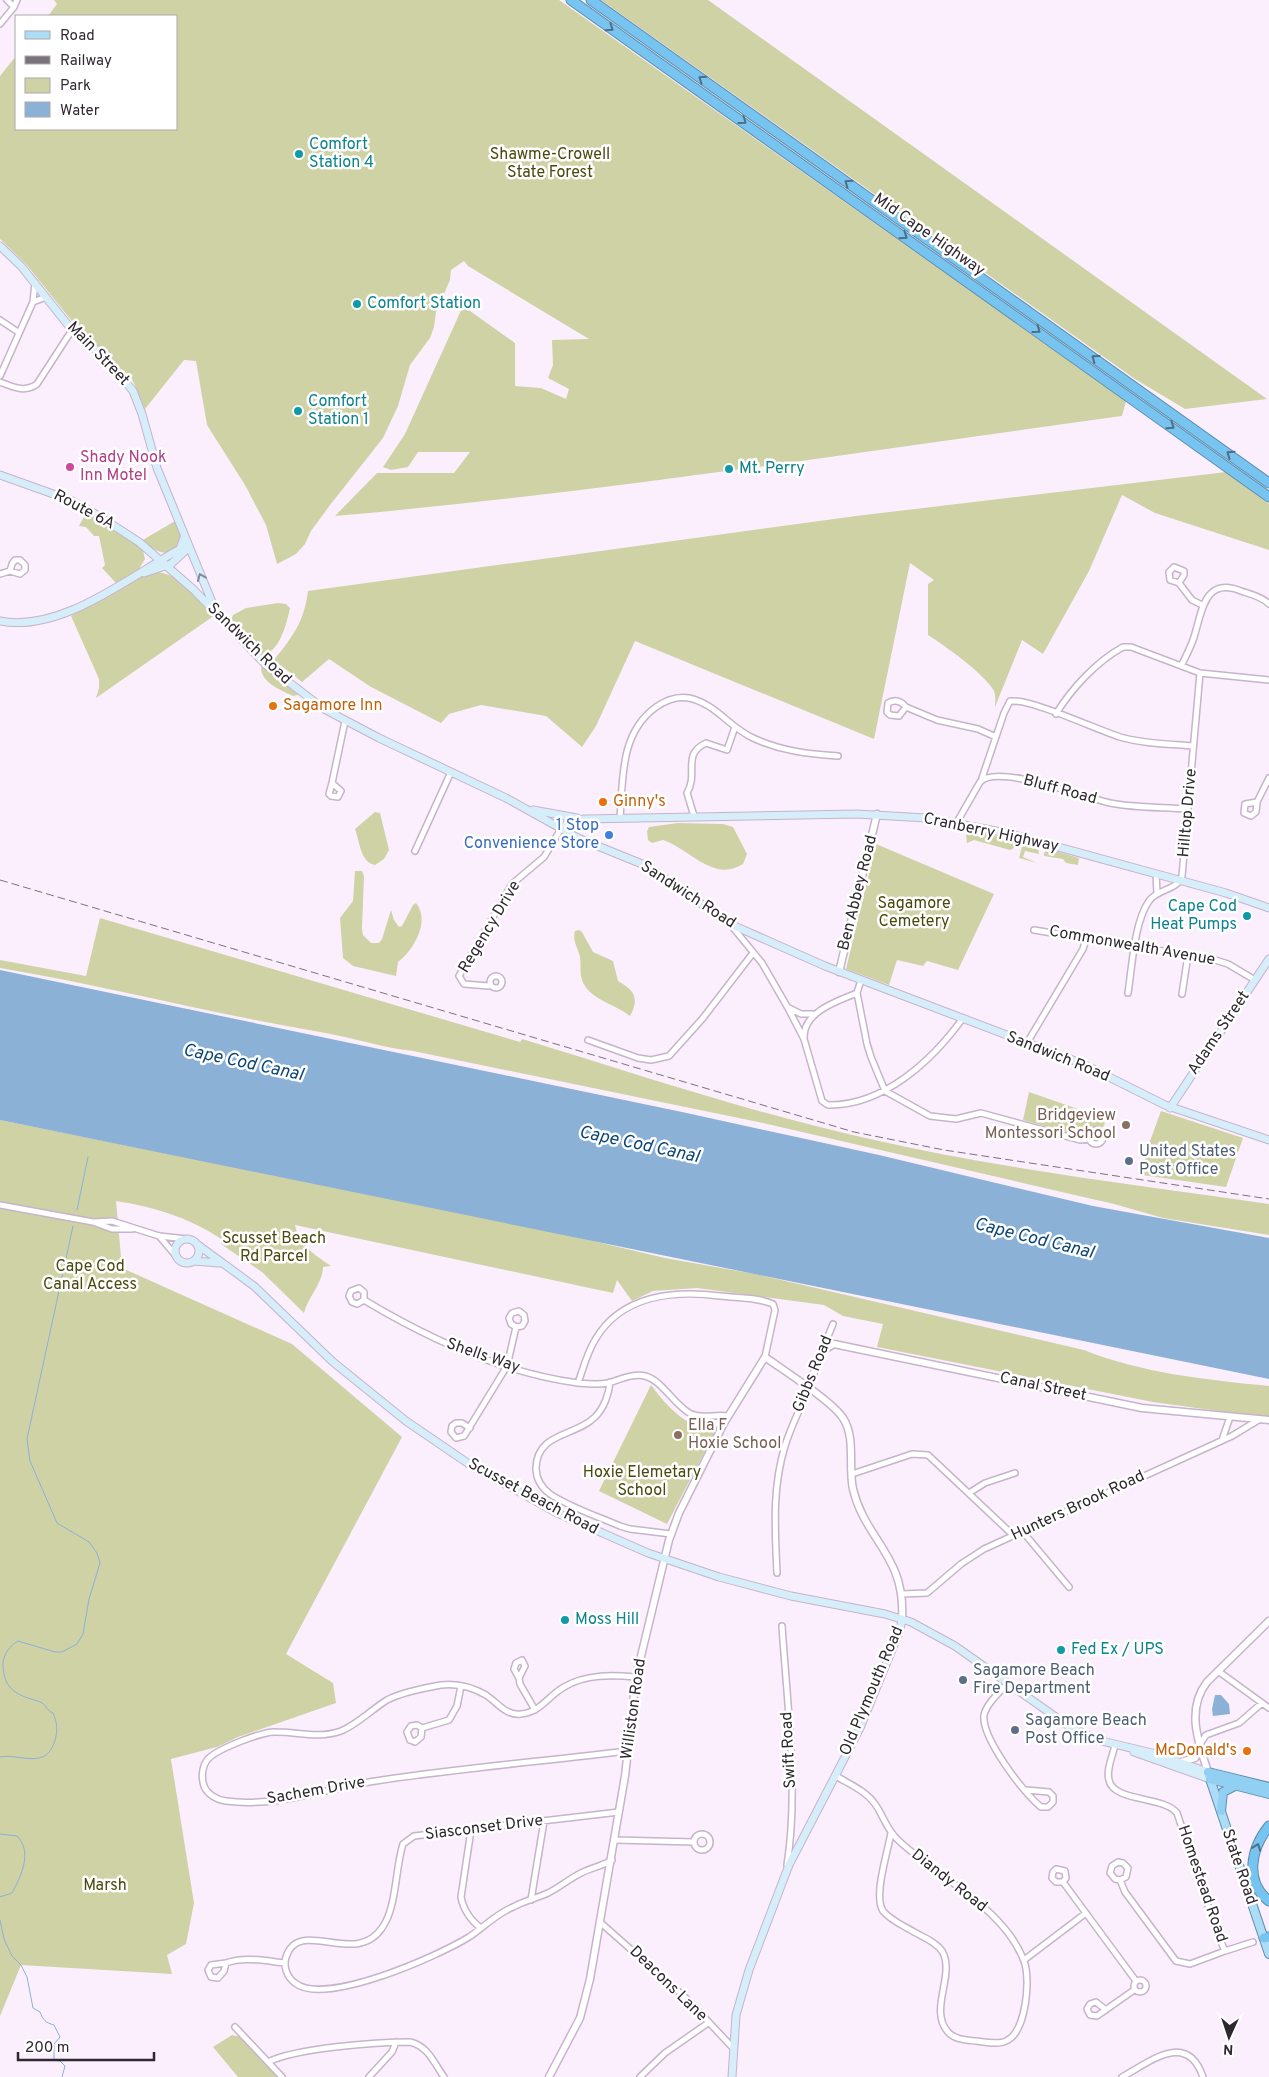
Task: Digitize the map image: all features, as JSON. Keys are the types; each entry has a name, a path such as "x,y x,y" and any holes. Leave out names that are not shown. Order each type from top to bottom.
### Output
{"highway":[{"name":"Mid Cape Highway","path":"570,0 1269,497"},
{"name":"Mid Cape Highway","path":"591,0 1269,483"},
{"path":"1209,1776 1235,1787 1269,1794"},
{"path":"1209,1776 1269,1787"},
{"path":"1221,1811 1223,1792 1227,1788 1235,1787"},
{"path":"1269,1826 1258,1844 1252,1868 1257,1889 1269,1901"}],"main road":[{"name":"Main Street","path":"0,246 35,283 72,330 119,371 133,391 142,414 156,468 216,612"},
{"name":"Route 6A","path":"0,475 70,500 99,516 161,560"},
{"path":"0,621 34,622 66,613 181,548 185,540"},
{"path":"136,575 167,565 184,553 185,540"},
{"path":"144,569 148,557 146,548"},
{"name":"Sandwich Road","path":"161,560 216,612 256,654 282,678 317,704 345,721 523,807 561,829 647,866 730,924 839,972 1094,1069 1170,1108 1269,1140"},
{"name":"Cranberry Highway","path":"523,807 585,819"},
{"name":"Cranberry Highway","path":"561,829 571,820 694,816 877,814 957,822 1007,833 1181,880 1245,898 1269,908"},
{"name":"Adams Street","path":"1170,1108 1269,959"},
{"path":"187,1239 177,1244 176,1256 184,1263 209,1260 222,1263"},
{"name":"Scusset Beach Road","path":"187,1239 260,1291 346,1373 440,1445 484,1473 557,1513 603,1535 664,1559 759,1589 902,1619 942,1638 1063,1724 1084,1734 1129,1749"},
{"path":"194,1262 199,1252 198,1245"},
{"name":"Old Plymouth Road","path":"732,2077 736,2015 742,1988 785,1873 836,1776 866,1713 900,1630 902,1619"},
{"path":"1129,1749 1181,1762 1209,1776"},
{"path":"1129,1749 1142,1756 1209,1776"},
{"name":"State Road","path":"1209,1776 1266,1938 1269,1954"}],"street":[{"path":"7,0 14,7"},
{"path":"0,24 14,7 17,0"},
{"path":"0,376 33,302 35,283"},
{"path":"33,302 46,297"},
{"path":"0,320 18,332"},
{"path":"0,382 22,390 32,388 37,384 72,330"},
{"path":"0,574 10,572"},
{"path":"1179,583 1192,600 1202,605"},
{"path":"1181,666 1190,647 1202,605 1212,592 1226,587 1268,602"},
{"path":"1056,714 1064,700 1083,680 1123,647 1131,647 1200,673 1269,680"},
{"name":"Hilltop Drive","path":"1181,880 1200,673"},
{"path":"620,818 625,756 632,735 645,715 668,700 689,698 721,713 735,728 753,738 787,751 838,756"},
{"name":"Hilltop Drive","path":"982,778 1010,701 1027,704 1122,738 1140,742 1193,746"},
{"path":"906,706 937,720 978,729 996,737"},
{"path":"332,784 345,721"},
{"path":"694,816 688,793 693,784 693,753 706,742 727,750 735,728"},
{"path":"415,851 451,772"},
{"name":"Bluff Road","path":"982,778 1008,777 1111,803 1188,810"},
{"path":"957,822 982,778"},
{"path":"1257,802 1269,778"},
{"name":"Ben Abbey Road","path":"839,972 877,814"},
{"name":"Regency Drive","path":"489,986 464,984 459,976 512,884 544,856 561,829"},
{"path":"1156,874 1157,893"},
{"path":"1128,994 1143,911 1157,893 1181,880"},
{"path":"730,924 766,970 788,1008 804,1039 818,1091 825,1104 840,1104 885,1091 914,1071 962,1018"},
{"name":"Commonwealth Avenue","path":"1034,930 1222,962 1255,980"},
{"path":"1027,1043 1083,949 1086,939"},
{"path":"588,1040 638,1058 651,1060 669,1056 703,1018 753,953"},
{"path":"1182,994 1188,955"},
{"path":"860,980 857,993 871,1057 885,1091 930,1116 956,1119 981,1113 1080,1140 1089,1139"},
{"path":"788,1008 801,1014 814,1014 857,993"},
{"path":"804,1039 806,1026 814,1014"},
{"name":"Scusset Beach Road","path":"0,1204 93,1222 112,1229 132,1229 159,1236 187,1239"},
{"path":"159,1236 176,1256"},
{"path":"578,1383 593,1342 602,1330 622,1312 646,1300 665,1294 690,1293 761,1301 774,1305 776,1310 765,1357"},
{"name":"Shells Way","path":"364,1300 421,1332 507,1366 578,1383 610,1382 635,1376 647,1376 656,1381 673,1400 690,1413 701,1416 728,1416"},
{"name":"Gibbs Road","path":"777,1573 775,1512 777,1480 785,1446 833,1324"},
{"path":"470,1428 507,1366 516,1327"},
{"name":"Canal Street","path":"822,1351 829,1345 838,1344 1142,1408 1269,1420"},
{"name":"Williston Road","path":"549,2077 580,2018 590,1979 610,1874 636,1677 671,1534 728,1416 765,1357"},
{"name":"Old Plymouth Road","path":"765,1357 835,1408 846,1424 850,1436 852,1474 858,1504 893,1565 902,1594 902,1619"},
{"path":"610,1382 607,1397 593,1418 549,1440 542,1447 536,1461 536,1475 542,1487 554,1496 620,1526 671,1534"},
{"path":"1222,1440 1230,1417"},
{"name":"Hunters Brook Road","path":"902,1594 927,1593 977,1553 1101,1494 1222,1440 1260,1420"},
{"path":"852,1474 908,1455 920,1453 935,1460 1014,1536"},
{"path":"969,1493 985,1483 1015,1472"},
{"path":"1023,1532 1069,1587"},
{"path":"1209,1776 1195,1721 1197,1702 1204,1686 1269,1621"},
{"name":"Swift Road","path":"782,1626 792,1813 785,1873"},
{"path":"1218,1671 1269,1708"},
{"path":"519,1678 520,1684 535,1710 565,1686 586,1679 611,1676 636,1677"},
{"path":"1007,1684 991,1702 984,1720 1002,1762 1026,1790 1041,1807 1048,1807 1053,1802 1053,1796 1049,1792 1026,1790"},
{"name":"Sachem Drive","path":"535,1710 520,1715 509,1713 486,1696 461,1686 442,1685 393,1698 356,1723 331,1734 302,1736 270,1732 223,1749 208,1758 202,1778 206,1790 221,1800 229,1802 277,1800 381,1780 627,1751"},
{"path":"422,1728 444,1722 453,1716 461,1686"},
{"path":"1181,1762 1195,1758 1203,1737 1211,1732 1239,1723 1262,1703"},
{"name":"Homestead Road","path":"1115,1745 1108,1774 1110,1783 1120,1792 1167,1806 1177,1813 1218,1935 1225,1950 1253,1942"},
{"name":"Diandy Road","path":"836,1776 870,1797 891,1833 986,1908 1011,1938 1024,1960 1028,1978 1028,1990 1018,2028 1014,2036 1006,2041 996,2043 956,2038 948,2032 942,2019 945,1966 941,1950 933,1943 890,1918 880,1906 880,1890 891,1833"},
{"name":"Siasconset Drive","path":"285,1963 288,1952 302,1941 322,1939 354,1945 371,1940 384,1927 390,1910 403,1844 414,1836 619,1812"},
{"path":"531,1900 544,1820"},
{"path":"471,1830 461,1897 463,1906 472,1920 481,1928"},
{"path":"615,1840 694,1842"},
{"path":"226,1963 241,1960 285,1963 289,1977 303,1988 317,1989 347,1986 376,1979 446,1950 512,1907 548,1893 580,1874 599,1868 612,1860"},
{"path":"599,1868 610,1874"},
{"path":"1120,1880 1124,1892 1176,1961 1190,1964 1225,1950"},
{"path":"1063,1882 1136,1981"},
{"path":"1024,1960 1086,1913"},
{"name":"Deacons Lane","path":"601,1923 644,1959 733,2048"},
{"path":"1134,1990 1141,1992 1146,1986 1144,1981 1136,1981"},
{"path":"1134,1990 1136,1981"},
{"path":"1106,2010 1134,1990"},
{"path":"640,2077 665,2053 708,2023"},
{"path":"235,2027 282,2077"},
{"path":"369,2077 392,2052 396,2042"},
{"path":"268,2062 288,2055 410,2042 422,2047 444,2077"},
{"path":"1122,2077 1163,2055 1177,2051 1192,2058 1203,2077"}],"green space":[{"name":"Shawme-Crowell State Forest","path":"54,0 559,0 1126,401 1122,416 631,484 434,507 335,516 377,473 454,473 470,452 418,452 408,467 391,470 383,467 405,434 463,306 515,343 515,386 541,388 566,399 569,389 548,378 553,365 552,340 589,339 468,266 464,261 451,270 450,280 436,312 430,338 410,365 398,406 383,438 330,505 311,531 305,544 296,554 277,564 266,525 245,485 207,425 196,361 184,360 145,409 132,379 75,325 26,264 0,239 0,76 15,57 15,130 178,130 178,15 49,15 57,4"},
{"path":"601,0 708,0 1267,399 1185,409 1135,379"},
{"path":"1226,472 1269,504 1269,550 1155,513 1122,495 1089,571 1043,654 1022,640 995,707 994,691 989,684 964,661 928,635 928,584 934,580 910,563 874,739 635,641 596,726 582,747 546,716 481,705 449,714 441,723 371,687 329,659 302,682 274,660 297,628 304,611 308,591 856,516"},
{"path":"86,513 143,550 145,559 139,569 116,583 102,568 105,565 99,536 94,536 86,527 79,526"},
{"path":"175,521 182,540 174,551 163,553 141,541"},
{"path":"153,572 171,576 180,581 215,615 96,698 99,679 71,616 137,577"},
{"path":"278,603 286,604 290,608 287,621 282,636 274,649 262,655 231,621 233,615 246,608"},
{"path":"261,667 264,667 298,695 293,696 268,682 262,673"},
{"path":"375,812 380,813 389,850 384,859 375,865 363,856 355,829"},
{"path":"678,823 723,824 733,827 747,854 743,864 732,869 722,870 702,862 673,844 663,840 652,843 648,840 647,831 649,827"},
{"path":"973,831 1008,839 1013,843 1014,848 1010,850 974,840 967,843 966,835"},
{"name":"Sagamore Cemetery","path":"876,844 994,894 958,970 927,961 923,966 897,960 889,985 846,969"},
{"path":"1029,844 1038,847 1039,854 1025,851 1023,857 1037,863 1019,858 1022,847"},
{"path":"1048,849 1079,858 1078,865 1066,863 1063,859 1044,856"},
{"path":"355,871 362,871 364,876 362,928 363,935 371,943 379,943 382,939 391,910 394,920 399,927 402,926 413,905 416,903 420,910 422,918 421,927 409,951 398,962 396,976 353,966 343,958 340,918 353,901"},
{"path":"100,918 520,1042 522,1039 695,1092 826,1129 919,1150 1019,1168 1269,1204 1269,1235 1163,1218 1114,1204 763,1123 0,968 0,960 86,976"},
{"path":"579,930 593,952 613,961 618,981 634,995 635,1004 630,1016 601,1000 588,990 584,984 581,976 580,957 574,938 575,931"},
{"path":"1029,1092 1078,1109 1105,1123 1103,1127 1091,1126 1079,1136 1023,1120"},
{"path":"1161,1111 1243,1138 1226,1187 1142,1175 1146,1152"},
{"path":"0,1120 542,1229 665,1258 755,1274 1084,1350 1152,1370 1199,1378 1269,1386 1269,1418 1153,1402 877,1347 883,1324 843,1316 824,1305 697,1288 653,1291 632,1301 617,1280 613,1293 295,1225 304,1244 331,1266 323,1267 321,1279 304,1313 262,1272 221,1244 223,1240 211,1232 172,1214 116,1201 122,1268 292,1344 402,1437 286,1654 333,1683 336,1703 238,1737 217,1747 171,1759 194,1903 186,1944 167,1955 172,1974 21,1965 0,2016"},
{"name":"Hoxie Elemetary School","path":"651,1385 671,1409 689,1422 708,1428 718,1426 667,1524 599,1491"},
{"path":"232,2035 241,2037 277,2077 238,2077 213,2047"}],"water":[{"name":"Cape Cod Canal","path":"0,970 682,1112 879,1155 1093,1206 1269,1238 1269,1379 0,1120"},
{"path":"1215,1695 1221,1695 1229,1704 1230,1714 1213,1716 1212,1709"}],"waterway":[{"path":"77,1210 88,1157"},
{"path":"0,1757 32,1759 46,1755 55,1740 57,1729 53,1713 44,1704 24,1697 13,1691 10,1687 3,1670 6,1653 18,1641 55,1652 62,1652 77,1644 83,1634 89,1599 100,1563 97,1553 89,1542 57,1523 30,1461 27,1439 73,1226"},
{"path":"0,1834 17,1836 22,1842 25,1857 22,1872 12,1893 0,1897"},
{"path":"0,1920 4,1939 12,1956 21,1965 27,1977 33,2008 40,2012 45,2021 54,2025 60,2037 54,2044 54,2060 60,2061 65,2066 62,2077"}],"railway":[{"path":"0,880 854,1132 944,1150 1269,1199"}],"place":[{"name":"Comfort Station 4","path":"299,154"},
{"name":"Comfort Station","path":"357,304"},
{"name":"Comfort Station 1","path":"298,411"},
{"name":"Shady Nook Inn Motel","path":"70,467"},
{"name":"Mt. Perry","path":"729,469"},
{"name":"Sagamore Inn","path":"273,706"},
{"name":"Ginny's","path":"603,802"},
{"name":"1 Stop Convenience Store","path":"609,835"},
{"name":"Cape Cod Heat Pumps","path":"1247,916"},
{"name":"Bridgeview Montessori School","path":"1126,1125"},
{"name":"United States Post Office","path":"1129,1161"},
{"name":"Ella F Hoxie School","path":"678,1435"},
{"name":"Moss Hill","path":"565,1620"},
{"name":"Fed Ex / UPS","path":"1061,1650"},
{"name":"Sagamore Beach Fire Department","path":"963,1680"},
{"name":"Sagamore Beach Post Office","path":"1015,1730"},
{"name":"McDonald's","path":"1247,1751"}],"park label":[{"name":"Scusset Beach Rd Parcel","path":"274,1248"},
{"name":"Cape Cod Canal Access","path":"90,1276"},
{"name":"Marsh","path":"105,1886"}]}
